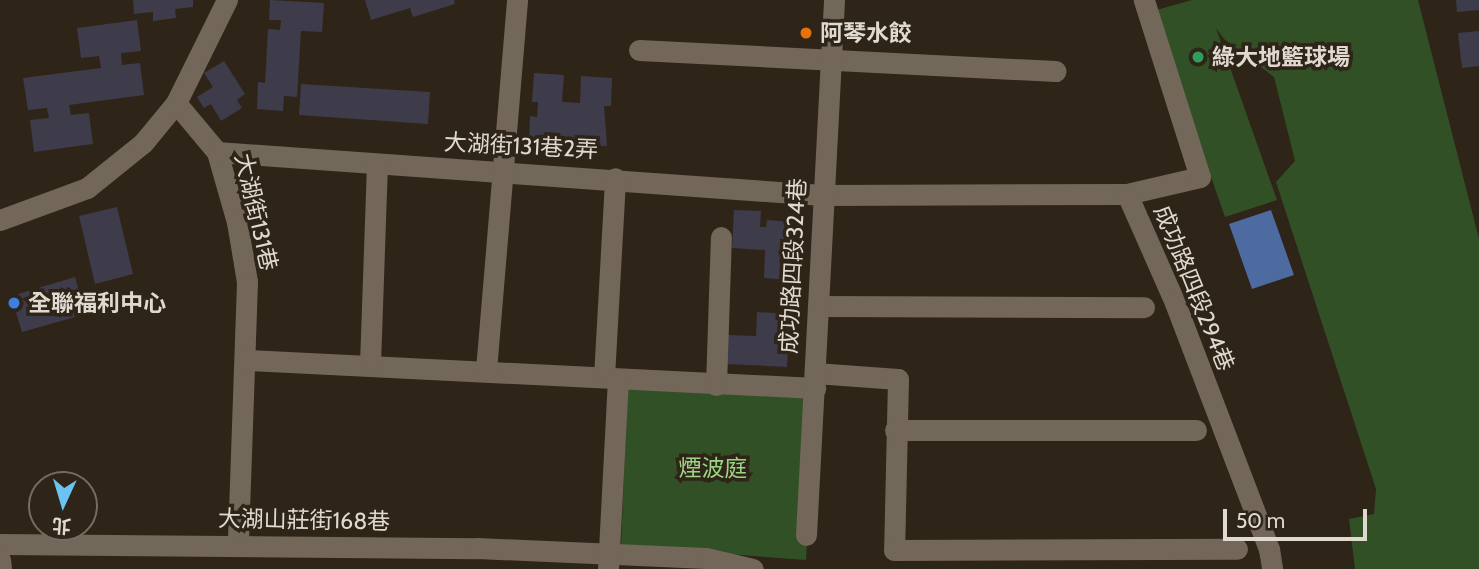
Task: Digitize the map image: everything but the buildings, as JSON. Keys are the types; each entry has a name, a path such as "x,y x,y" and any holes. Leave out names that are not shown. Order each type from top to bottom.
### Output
{"street":[{"path":"0,220 87,188 143,143 176,103 227,0"},
{"path":"486,370 517,0"},
{"name":"成功路四段324巷","path":"806,535 834,0"},
{"name":"成功路四段294巷","path":"1144,0 1200,177 1127,194 1175,303 1269,549 1272,569"},
{"path":"639,50 830,62 1055,71"},
{"name":"大湖街131巷","path":"176,103 217,152 237,222 247,282 247,360 238,545"},
{"name":"大湖街131巷2弄","path":"217,152 615,178 822,195 1127,194"},
{"path":"370,364 377,164"},
{"path":"615,178 608,561 706,558 753,569"},
{"path":"716,385 721,237"},
{"path":"818,306 1144,307"},
{"path":"247,360 486,370 716,385 898,379 894,550 1237,550"},
{"path":"895,430 1196,430"},
{"name":"大湖山莊街168巷","path":"0,544 238,545 608,561"},
{"path":"0,559 2,569"}],"green space":[{"path":"1192,0 1418,0 1479,239 1479,569 1355,569 1349,519 1374,514 1376,489 1276,182 1295,161 1274,77 1224,39 1216,28 1277,200 1225,217 1153,11"},
{"name":"煙波庭","path":"628,379 815,388 806,560 621,546"}],"water":[{"path":"1271,210 1294,275 1252,289 1229,224"}],"place":[{"name":"阿琴水餃","path":"806,33"},
{"name":"綠大地籃球場","path":"1198,57"},
{"name":"全聯福利中心","path":"14,303"}]}
